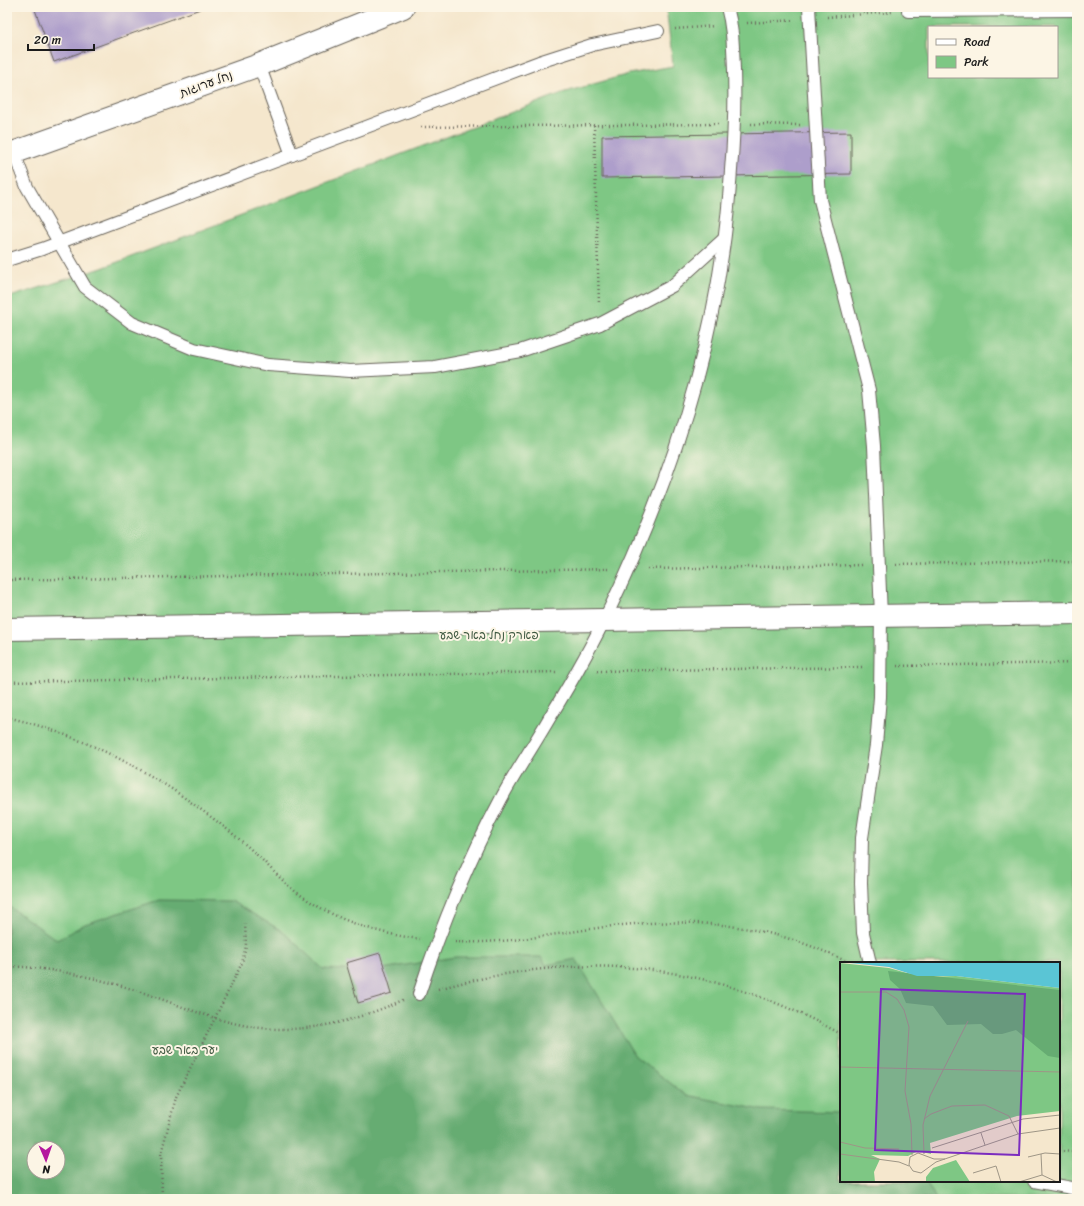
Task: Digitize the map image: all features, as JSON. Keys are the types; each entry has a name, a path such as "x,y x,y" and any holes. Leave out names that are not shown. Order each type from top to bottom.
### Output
{"street":[{"name":"נחל ערוגות","path":"10,154 259,65 403,7"},
{"path":"7,629 1077,613"}],"lane":[{"path":"419,994 437,941 462,880 488,825 517,771 577,672 628,569 663,486 686,421 704,352 719,278 729,200 734,124 732,25 727,7"},
{"path":"908,11 1012,9 1077,10"},
{"path":"810,13 820,200 869,390 874,446 881,616 879,666 880,697 876,745 862,838 860,883 863,933 870,962"},
{"path":"7,260 59,243 566,53 605,42 658,30"},
{"path":"259,65 292,155"},
{"path":"10,154 85,287 132,323 194,349 268,365 350,371 435,366 520,351 600,324 672,286 724,238"},
{"path":"1037,1182 1047,1185 1077,1189"}],"path":[{"path":"658,30 732,25 810,13 908,11"},
{"path":"411,128 594,125 816,125"},
{"path":"594,125 600,324"},
{"path":"7,580 1077,561"},
{"path":"7,682 1077,663"},
{"path":"7,717 51,730 90,745 126,762 160,782 226,828 300,896 340,918 364,927 390,934 437,941 479,943 512,941 641,924 710,923 748,928 782,936 847,962"},
{"path":"162,1199 162,1154 169,1120 176,1097 242,963 246,946 245,922"},
{"path":"1060,1152 1077,1152"}],"green space":[{"name":"פארק נחל באר שבע","path":"666,7 1077,7 1077,1199 7,1199 7,298 102,268 565,92 629,74 673,66"},
{"name":"יער באר שבע","path":"159,900 231,901 282,931 323,969 370,971 455,957 541,957 546,965 576,959 635,1056 686,1095 762,1110 840,1112 840,1182 927,1182 936,1199 7,1199 7,905 57,940 85,924"}],"building":[{"path":"34,7 199,7 200,9 54,62"},
{"path":"851,132 851,174 602,178 602,136"},
{"path":"380,953 392,993 358,1003 346,963"}]}
